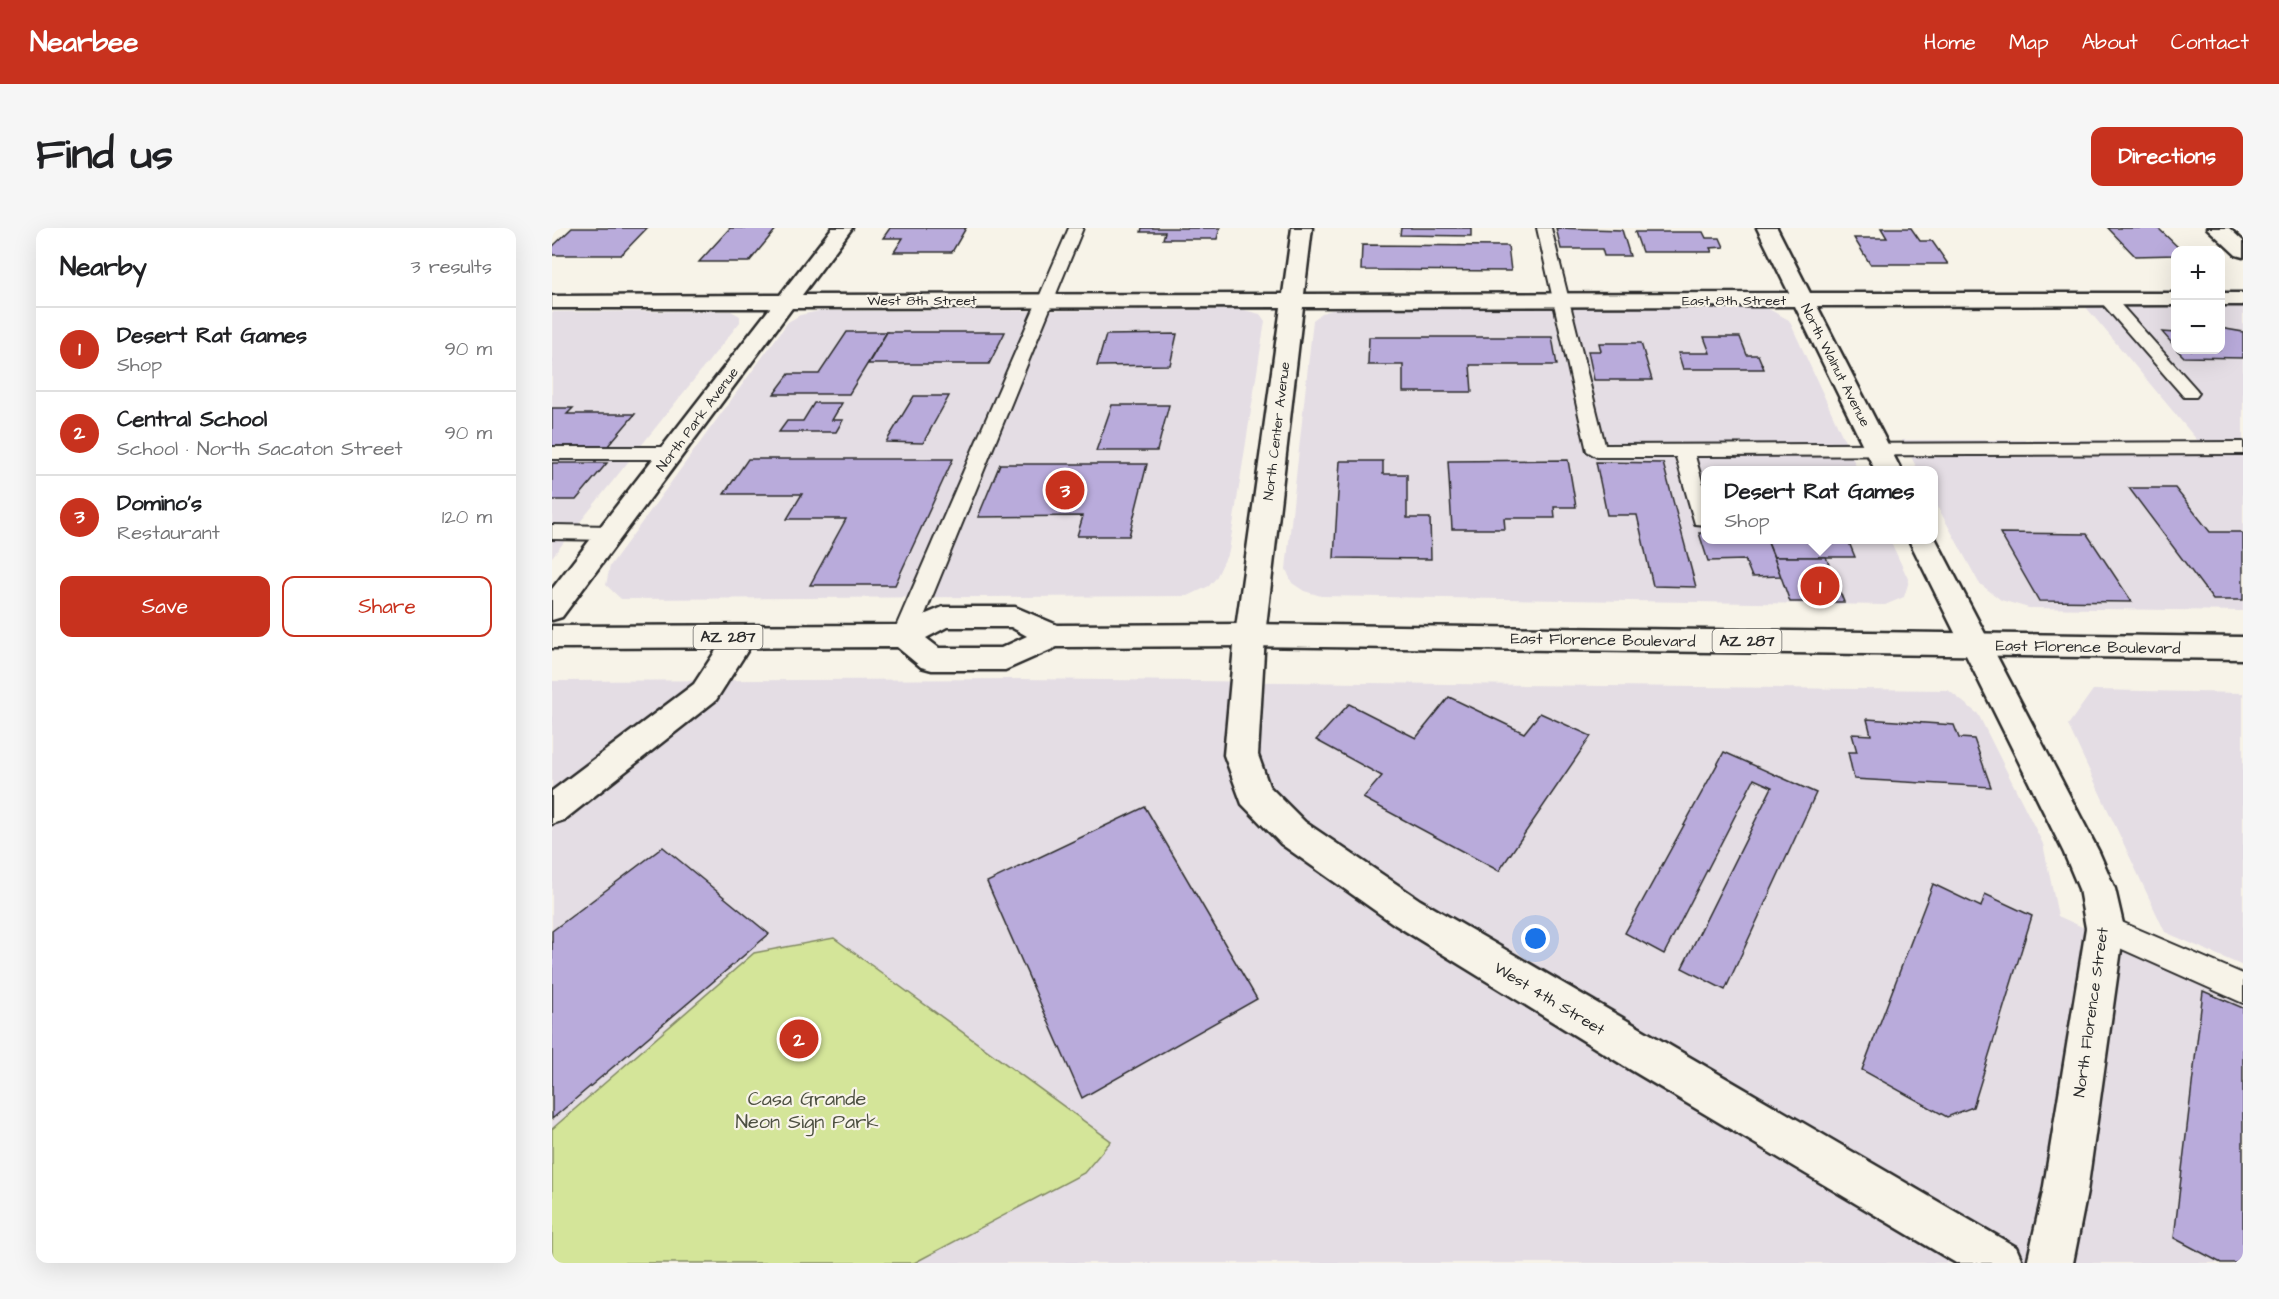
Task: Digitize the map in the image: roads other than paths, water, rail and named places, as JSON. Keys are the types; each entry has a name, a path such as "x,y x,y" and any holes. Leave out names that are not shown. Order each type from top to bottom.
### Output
{"street":[{"name":"North Park Avenue","path":"552,610 842,228"},
{"name":"North Center Avenue","path":"1250,635 1302,228"},
{"name":"North Walnut Avenue","path":"1767,228 1883,461"},
{"path":"2217,228 2243,251"},
{"name":"East 8th Street","path":"1292,301 2171,299"},
{"path":"2225,299 2243,299"},
{"name":"West 8th Street","path":"552,302 1292,301"},
{"path":"1925,544 1976,644"},
{"name":"AZ 287","path":"552,637 904,636 944,617 1015,617 1053,636"},
{"name":"AZ 287","path":"904,636 932,659 1005,660 1053,636 1250,635"},
{"name":"East Florence Boulevard","path":"1250,635 2243,648"},
{"name":"West 4th Street","path":"1250,635 1241,755 1254,794 1293,833 1407,912 1485,960 2000,1263"},
{"path":"552,810 705,692 741,637"},
{"name":"North Florence Street","path":"1976,644 2081,852 2097,890 2105,928 2065,1192 2050,1263"}],"lane":[{"path":"904,636 1076,228"},
{"path":"1544,228 1597,451 1684,451 1883,461 2243,448"},
{"path":"2107,299 2190,393"},
{"path":"1684,451 1701,515"},
{"path":"552,453 671,453"},
{"path":"552,532 612,532"},
{"path":"2105,928 2243,989"}],"place":[{"name":"Domino's","path":"1065,490"},
{"name":"Desert Rat Games","path":"1820,586"},
{"name":"Central School","path":"799,1039"}],"park label":[{"name":"Casa Grande Neon Sign Park","path":"807,1110"}]}
